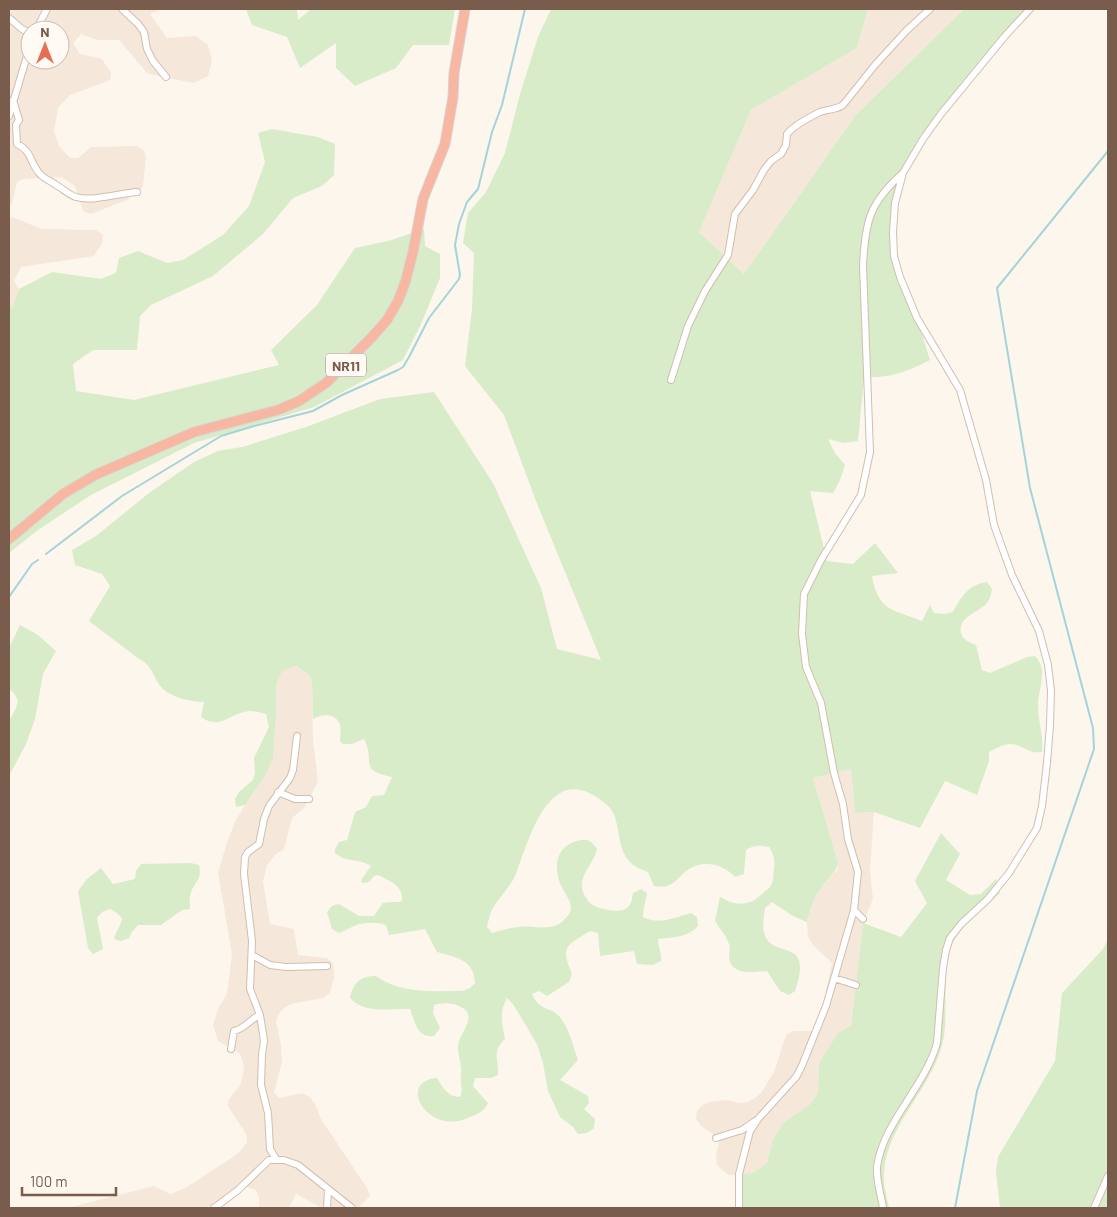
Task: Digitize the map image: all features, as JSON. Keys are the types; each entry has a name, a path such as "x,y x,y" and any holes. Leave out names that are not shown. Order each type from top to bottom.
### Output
{"highway":[{"name":"NR11","path":"9,539 63,494 95,475 194,432 218,424 278,410 299,401 326,383 372,337 391,313 406,283 422,199 445,144 453,97 454,73 466,9"}],"street":[{"path":"122,9 144,32 147,49 153,62 166,77"},
{"path":"671,380 688,326 705,291 728,255 735,214 753,190 764,170 781,154 786,145 789,131 821,112 837,109 843,105 875,65 906,31 930,9"},
{"path":"883,1208 878,1188 877,1168 880,1152 934,1055 937,1043 943,968 947,944 954,931 988,899 1009,873 1036,828 1042,806 1050,725 1050,677 1044,648 1024,596 1012,574 994,525 986,480 960,390 917,318 900,277 894,256 895,203 903,173 941,114 1004,36 1030,9"},
{"path":"9,18 20,27"},
{"path":"9,116 22,70"},
{"path":"13,100 19,120 16,125 17,144 27,149 35,169 43,177 74,197 114,196 137,192"},
{"path":"739,1208 739,1174 750,1131 758,1119 789,1086 801,1068 826,1006 854,910 858,872 848,839 843,804 834,773 821,703 806,666 802,634 804,594 821,560 861,494 870,452 863,266 864,243 868,221 876,202 887,186 903,173"},
{"path":"276,1159 270,1149 268,1113 261,1085 264,1041 260,1015 250,989 252,935 246,892 245,857 248,852 259,844 266,813 278,792 290,778 293,770 297,736"},
{"path":"278,792 295,799 310,799"},
{"path":"854,910 862,919"},
{"path":"252,955 270,965 286,967 326,966"},
{"path":"834,978 856,985"},
{"path":"231,1049 234,1031 240,1030 250,1020 260,1015"},
{"path":"716,1138 742,1130 758,1119"},
{"path":"214,1208 238,1190 267,1162 276,1159 294,1162 352,1208"},
{"path":"1094,1208 1108,1176"},
{"path":"326,1208 328,1189"}],"shaded area":[{"path":"9,9 161,9 150,14 167,38 196,36 208,45 212,61 208,76 194,83 148,74 119,40 97,40 81,34 73,43 80,54 102,59 111,73 110,80 70,95 58,108 54,131 59,146 70,158 78,158 91,147 137,146 144,150 146,157 143,187 127,200 91,214 83,211 75,186 62,177 23,179 17,182 12,205 9,205"},
{"path":"868,9 964,9 855,116 744,274 699,232 751,110 857,48"},
{"path":"12,217 42,229 96,230 103,235 102,243 94,256 21,267 14,281 19,289 13,306 9,309 9,219"},
{"path":"296,666 309,675 312,683 313,740 318,781 305,807 292,818 284,849 276,854 267,865 263,881 270,924 294,929 298,955 327,958 333,963 334,978 330,993 323,998 291,1004 279,1014 276,1021 282,1061 274,1093 279,1098 302,1093 310,1097 321,1119 367,1188 370,1196 358,1208 322,1208 296,1194 289,1208 259,1208 259,1197 256,1190 247,1187 239,1188 208,1208 67,1208 154,1186 170,1194 187,1187 236,1155 247,1142 246,1134 228,1106 229,1099 240,1086 244,1070 243,1062 240,1054 218,1041 213,1025 218,1009 227,994 232,954 218,873 236,820 267,773 273,758 276,685 278,678 282,671"},
{"path":"851,769 855,813 874,812 870,870 873,899 863,923 851,1026 819,1063 818,1093 809,1105 783,1123 773,1139 767,1163 753,1173 729,1175 717,1165 716,1157 719,1141 701,1126 696,1119 697,1111 702,1105 710,1102 725,1100 740,1103 748,1102 755,1098 761,1093 774,1072 786,1035 793,1031 811,1031 818,1028 832,963 813,945 808,937 807,922 811,905 819,890 837,870 838,863 813,778"}],"green space":[{"path":"246,9 297,9 298,20 311,9 455,9 449,45 413,45 396,68 355,86 336,68 336,43 300,68 287,37 252,25"},
{"path":"551,9 868,9 857,48 751,110 699,232 744,274 855,116 964,9 1030,9 941,114 903,173 895,203 894,256 930,360 898,373 881,377 864,377 858,441 843,443 828,439 835,453 845,465 840,480 833,493 810,491 827,561 853,564 875,543 898,573 872,576 878,596 888,607 895,611 922,621 930,605 934,613 945,614 953,612 970,588 987,582 992,589 989,599 986,604 965,619 962,623 961,633 965,639 976,645 982,670 990,673 1027,657 1035,656 1038,659 1042,670 1038,705 1042,752 1029,751 1011,744 989,752 989,761 977,795 945,781 920,828 874,812 855,813 851,769 813,778 838,863 816,896 807,922 793,916 772,902 765,908 763,926 768,941 774,946 796,955 799,962 800,973 795,991 789,995 780,991 767,971 744,972 734,968 729,958 729,944 715,921 720,897 731,902 748,903 758,898 770,886 773,879 774,863 769,847 757,846 746,850 744,874 735,877 724,868 704,864 691,868 668,886 654,886 648,872 635,866 626,856 622,849 615,818 607,805 588,792 571,789 558,795 546,806 529,839 516,874 491,912 487,927 492,933 518,927 548,927 563,921 571,910 571,905 561,886 557,873 558,859 563,849 568,845 584,840 591,842 597,849 582,883 583,892 590,903 608,910 624,910 630,905 633,893 641,889 647,893 643,917 660,921 691,913 697,917 698,926 684,935 658,939 661,961 653,965 637,964 634,951 600,956 598,933 590,931 575,940 566,952 566,958 572,974 569,982 547,996 539,991 532,994 538,1004 559,1016 565,1026 578,1060 560,1080 588,1096 589,1103 584,1109 595,1119 594,1128 587,1133 578,1134 573,1127 560,1117 548,1091 543,1063 537,1044 513,1004 507,998 502,1013 505,1039 497,1052 498,1075 491,1078 475,1078 473,1086 488,1103 485,1108 476,1115 455,1121 442,1120 430,1115 422,1106 418,1097 419,1088 425,1081 437,1078 449,1094 460,1097 462,1091 458,1048 468,1021 466,1011 458,1005 444,1003 434,1005 433,1013 440,1028 434,1036 428,1036 420,1032 410,1009 370,1009 350,998 351,993 358,981 370,976 376,976 386,982 407,989 462,991 470,988 475,983 474,975 468,964 458,958 437,952 425,929 389,935 386,925 370,923 358,925 339,933 332,929 327,912 332,906 339,904 359,916 374,916 383,903 402,901 401,891 391,882 378,875 374,876 369,882 362,883 361,880 371,866 344,858 335,853 339,842 347,840 355,812 366,807 372,796 384,795 392,777 381,774 371,768 369,753 364,739 352,744 343,744 340,741 340,725 335,718 324,715 313,719 312,683 309,675 296,666 282,671 276,685 273,758 267,773 245,805 236,807 235,799 239,792 253,780 255,773 254,758 269,727 266,714 250,711 220,722 208,721 201,717 204,702 182,699 163,689 144,662 89,621 110,586 102,574 75,565 72,550 96,536 149,493 194,462 218,451 242,447 306,427 380,399 434,392 493,483 541,588 557,649 601,660 536,501 504,415 465,366 472,309 474,253 463,243 468,213 486,192 505,153 520,94 538,37"},
{"path":"272,129 318,137 335,144 334,175 322,186 293,198 263,234 213,276 151,305 140,316 137,350 93,350 73,364 76,391 134,400 279,365 271,350 317,305 355,248 388,241 424,229 425,246 440,254 440,278 421,324 403,360 314,407 194,443 91,495 38,530 9,553 9,309 13,306 19,289 52,272 101,279 116,273 119,258 138,251 167,263 183,260 223,235 249,206 265,162 258,133"},
{"path":"20,625 38,635 56,651 43,674 35,719 26,744 9,776 9,721 18,701 14,693 9,689 9,648"},
{"path":"941,833 960,854 946,880 970,895 981,894 996,879 1000,893 962,928 949,952 946,975 944,1036 932,1071 902,1121 887,1155 884,1178 889,1208 739,1208 739,1174 753,1173 767,1163 773,1139 783,1123 809,1105 818,1093 819,1063 838,1033 851,1026 863,923 901,937 927,903 915,881"},
{"path":"191,863 199,865 200,874 190,894 190,909 182,910 161,925 138,925 129,938 121,941 114,939 122,918 110,909 102,912 97,918 103,949 93,954 88,948 78,891 87,879 101,868 113,884 135,879 136,871 141,864"},
{"path":"1108,939 1108,1208 1000,1208 996,1172 998,1157 1055,1061 1062,993 1103,949"}],"waterway":[{"path":"46,554 122,496 221,436 313,411 342,395 403,367 429,318 459,279 455,245 459,224 467,202 478,189 492,132 502,105 525,9"},
{"path":"955,1208 977,1091 1094,749 1093,728 1030,488 997,288 1108,151"},
{"path":"9,597 32,564 38,560"}]}
